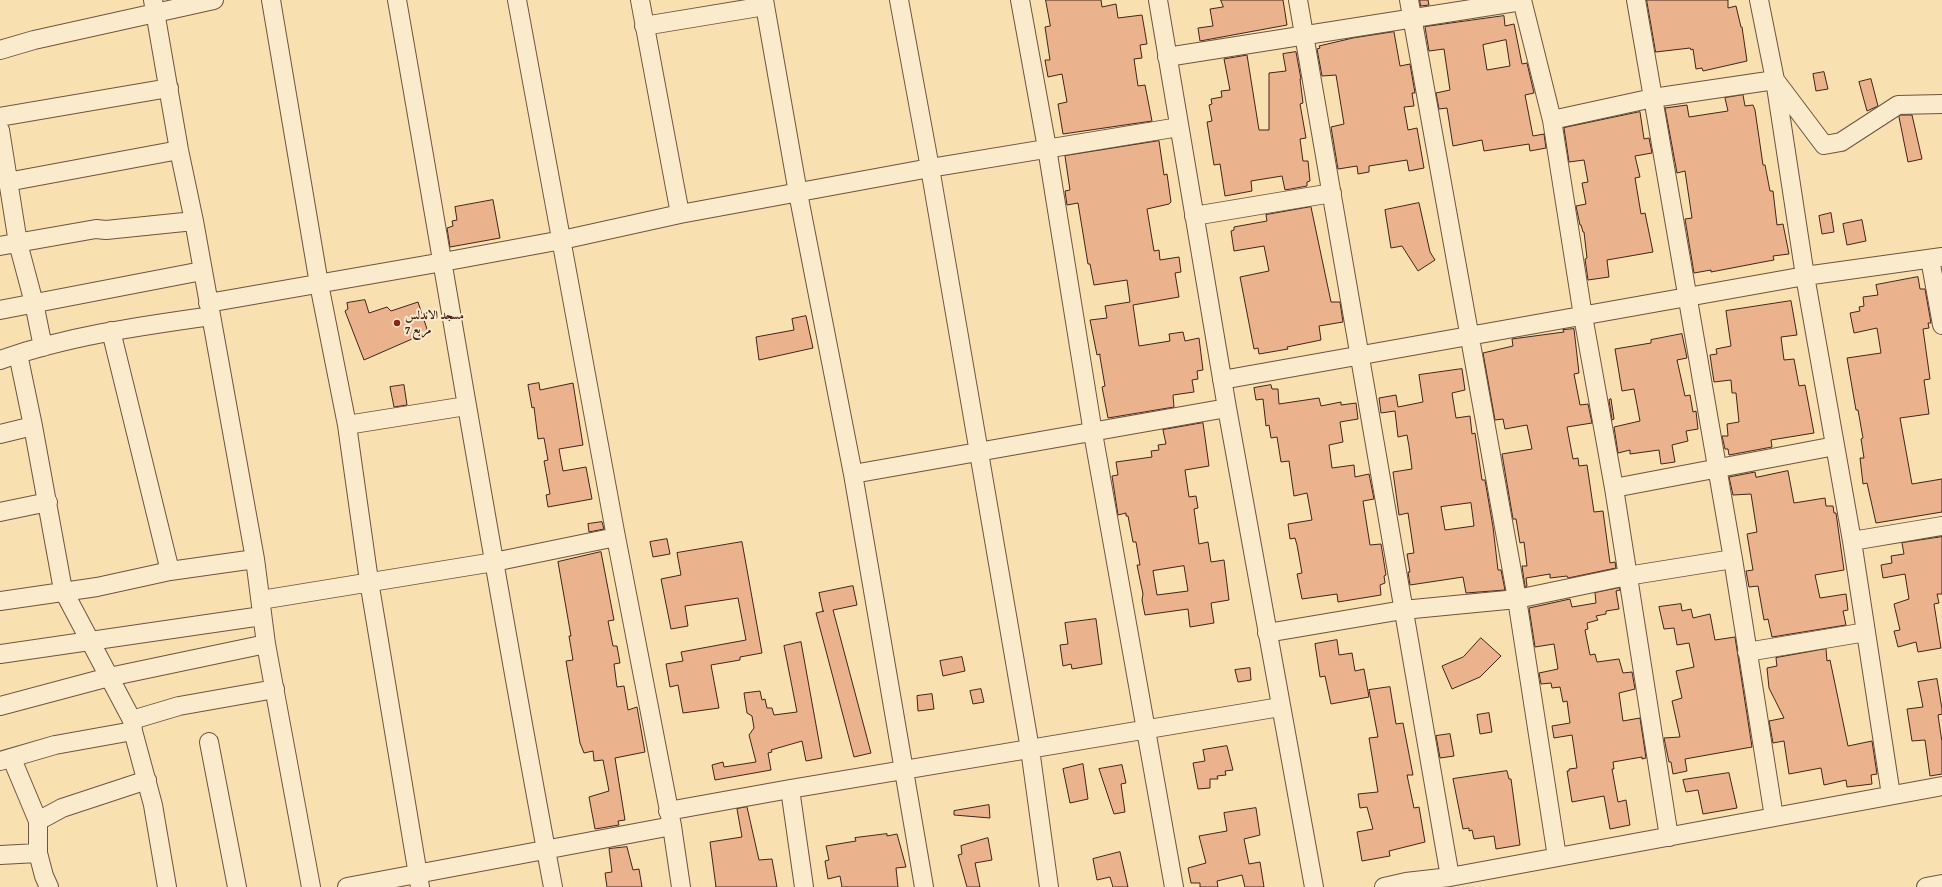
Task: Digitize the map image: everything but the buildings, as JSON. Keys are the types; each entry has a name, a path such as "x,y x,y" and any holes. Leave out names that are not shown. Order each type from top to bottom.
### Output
{"street":[{"path":"0,50 153,7 214,0"},
{"path":"271,0 319,284 347,425 369,581 418,880"},
{"path":"397,0 444,262 466,406 553,887"},
{"path":"517,0 616,537 670,819 681,887"},
{"path":"640,0 680,214"},
{"path":"899,0 930,168 1030,749 1049,887"},
{"path":"1020,0 1047,148 1093,432 1174,887"},
{"path":"1158,0 1226,408 1314,887"},
{"path":"1298,0 1450,877"},
{"path":"1409,0 1517,599 1557,857"},
{"path":"1167,57 1522,0 1552,120 1583,316 1614,488 1669,837"},
{"path":"1636,0 1733,559 1774,817"},
{"path":"1759,0 1775,80 1805,276 1852,541 1891,795"},
{"path":"644,26 764,3 798,193 853,474 924,887"},
{"path":"153,7 169,88 179,150 194,221 255,559 266,644 311,887"},
{"path":"1552,120 1653,98 1775,80"},
{"path":"1775,80 1824,145 1841,142 1898,105 1942,104"},
{"path":"0,117 169,88"},
{"path":"0,360 43,347 319,284 562,240 680,214 930,168 1179,127"},
{"path":"0,130 7,182 18,243 34,304 43,347"},
{"path":"7,182 179,150"},
{"path":"1194,216 1332,193"},
{"path":"0,246 96,229 106,230 194,221"},
{"path":"1222,380 1805,276 1936,258 1942,325"},
{"path":"0,310 202,271"},
{"path":"111,331 170,571"},
{"path":"18,354 48,502 63,590 88,640 109,677 132,726 153,805 167,887"},
{"path":"347,425 466,406"},
{"path":"853,474 1226,408"},
{"path":"0,434 33,426"},
{"path":"1614,488 1835,446"},
{"path":"0,512 48,502"},
{"path":"1852,541 1942,526"},
{"path":"0,654 88,640 261,608 369,581 494,562 616,537"},
{"path":"0,600 63,590 97,587 170,571 255,559"},
{"path":"1267,634 1403,610 1517,599 1627,576 1733,559"},
{"path":"1747,652 1866,632"},
{"path":"0,706 109,677 266,644"},
{"path":"49,887 44,876 38,853 38,821 6,760 55,745 132,726 179,706 275,689"},
{"path":"348,887 418,880 546,850 790,789 1280,707"},
{"path":"209,742 237,887"},
{"path":"38,821 62,808 147,780"},
{"path":"1384,887 1406,882 1450,877 1942,786"},
{"path":"790,789 804,887"},
{"path":"0,856 38,853"},
{"path":"1926,887 1942,884"}],"place":[{"name":"مسجد الاندلس مربع 7","path":"397,323"}]}
